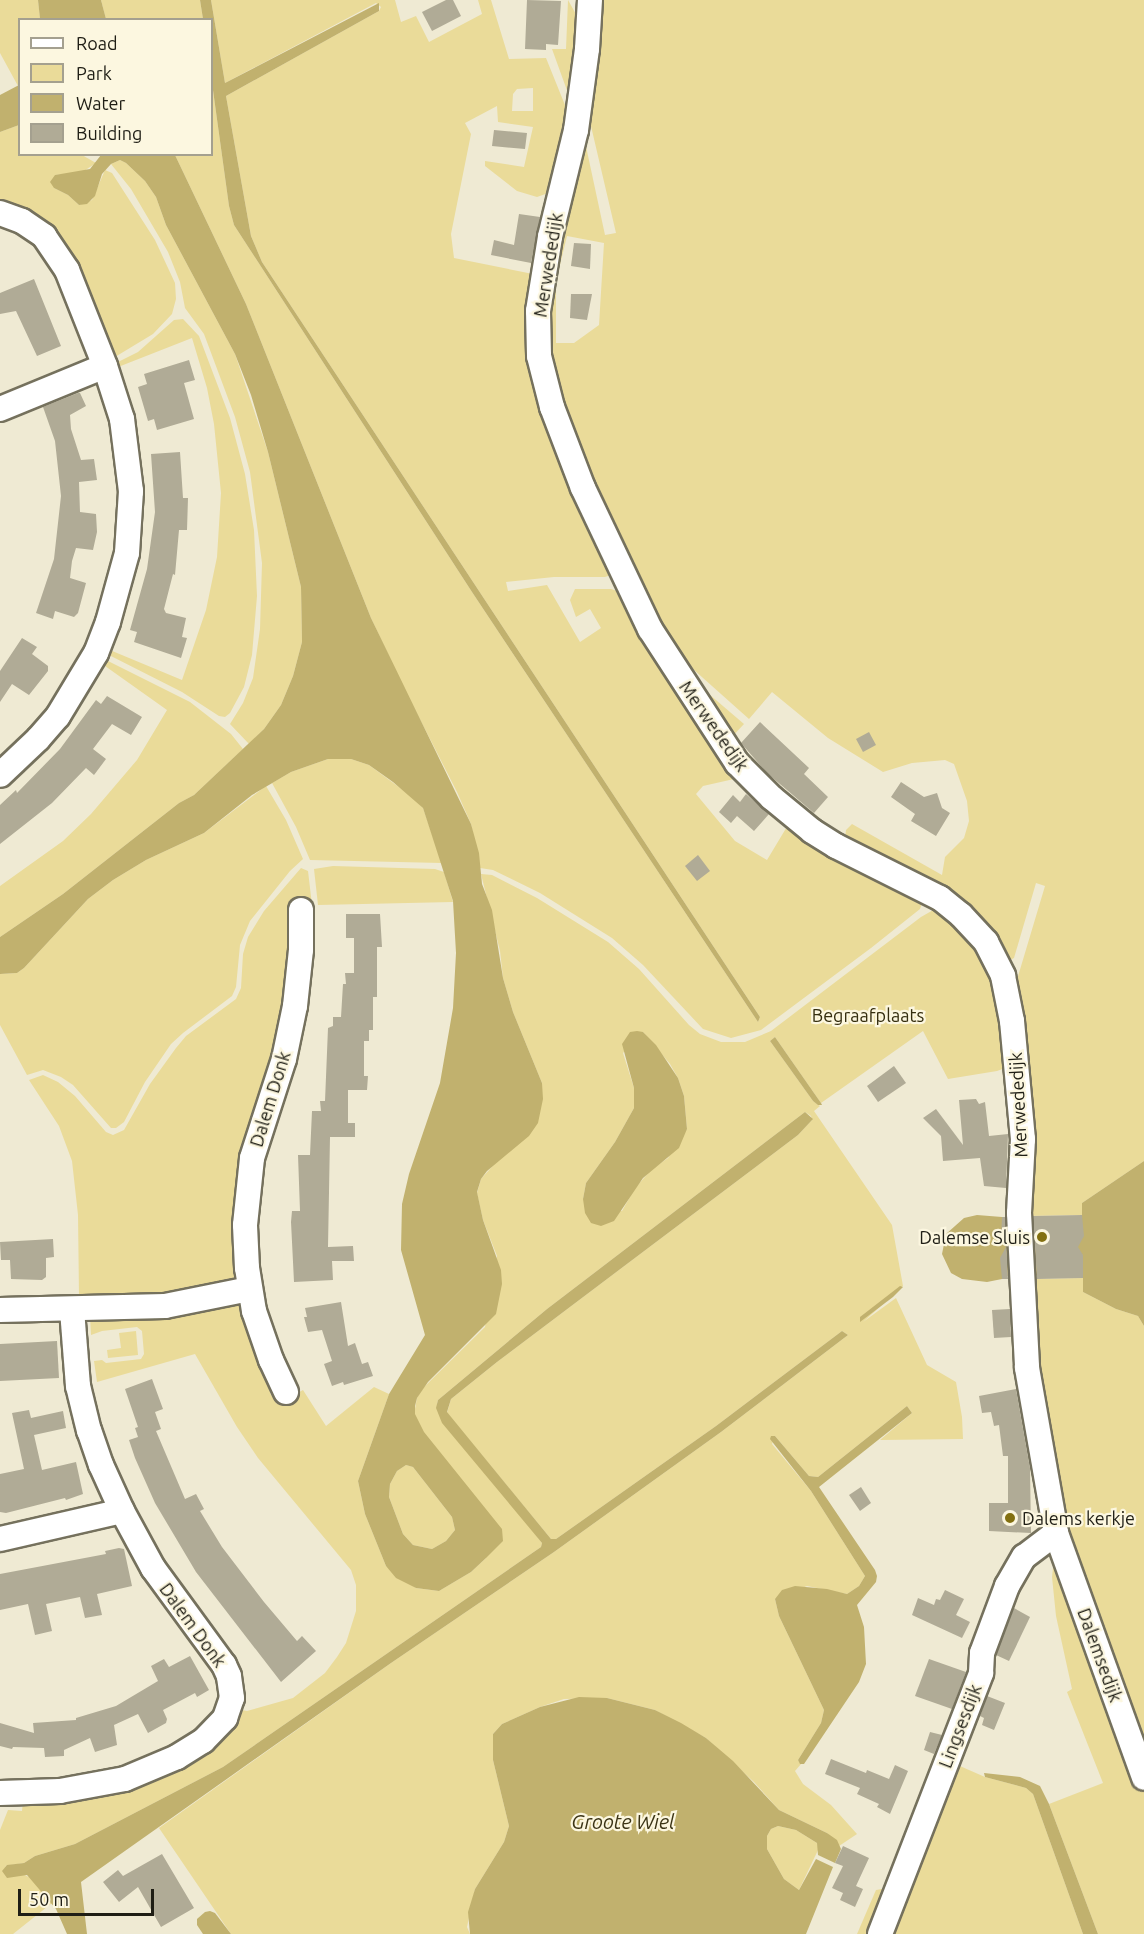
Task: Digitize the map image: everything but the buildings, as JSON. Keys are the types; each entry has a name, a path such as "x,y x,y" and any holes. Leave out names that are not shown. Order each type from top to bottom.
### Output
{"street":[{"name":"Merwededijk","path":"590,0 587,49 576,130 550,237 538,311 539,356 552,407 584,488 650,629 737,763 758,785 812,831 836,846 940,898 970,924 992,953 1003,976 1012,1021 1023,1139 1019,1214 1027,1368 1056,1533"},
{"path":"0,213 33,228 57,252 67,270 105,366 122,419 131,491 127,553 96,653 64,706 38,740 0,775"},
{"path":"0,409 105,366"},
{"name":"Dalem Donk","path":"286,1392 263,1340 249,1289 245,1226 248,1182 258,1134 290,1032 300,969 301,910"},
{"path":"0,1310 165,1306 249,1289"},
{"name":"Dalem Donk","path":"0,1793 60,1791 125,1779 177,1757 203,1741 225,1718 232,1698 229,1676 224,1665 168,1591 122,1510 101,1465 86,1420 78,1386 72,1310"},
{"path":"0,1539 122,1510"},
{"name":"Dalemsedijk","path":"1056,1533 1144,1778"},
{"name":"Lingsesdijk","path":"880,1934 981,1673 982,1653 1007,1586 1024,1557 1056,1533"}],"green space":[{"path":"0,0 38,0 40,18 18,18 18,86 0,53"},
{"path":"101,0 200,0 203,18 106,18"},
{"path":"211,0 395,0 401,22 416,16 429,42 482,14 478,0 491,0 509,59 546,58 571,120 551,192 537,197 517,191 485,166 485,161 524,167 533,127 498,122 497,106 465,123 471,134 451,234 454,258 538,275 533,304 611,575 506,582 508,591 547,585 580,642 601,628 590,609 576,617 570,600 575,589 611,589 620,592 734,779 703,786 696,794 735,841 767,860 788,825 923,900 920,909 761,1030 731,1038 703,1029 643,965 612,938 540,893 493,870 480,868 471,824 371,618 246,304 175,156 213,156 213,90 229,206 234,225 472,592 758,1022 760,1017 262,262 251,236 226,96 379,11 381,7 376,3 225,83","holes":["533,88 533,111 512,111 513,94 517,89"]},
{"path":"568,0 582,25 573,107 552,49 566,49"},
{"path":"596,0 1144,0 1144,1161 1082,1203 1082,1215 1029,1216 1016,983 1045,886 1036,883 1014,958 1008,961 845,838 846,830 852,824 942,875 945,857 964,838 969,821 967,801 954,764 945,760 912,763 883,772 828,738 772,692 749,719 675,653 604,517 548,362 548,280 556,281 556,343 574,343 599,325 604,243 567,236 558,273 549,271 584,137 605,235 616,233 587,109"},
{"path":"18,125 18,156 84,156 96,163 81,173 55,175 54,188 68,195 79,205 92,200 105,170 112,173 155,240 175,283 176,299 172,314 153,334 110,360 72,267 0,207 0,132"},
{"path":"120,160 145,181 156,197 166,225 235,354 268,452 301,587 302,642 293,676 281,705 264,729 249,744 230,724 243,703 253,678 260,629 262,563 250,472 235,417 204,334 185,308 180,282 168,252 131,189 111,164"},
{"path":"183,319 199,336 230,418 245,474 254,530 257,596 252,655 244,687 230,713 225,717 219,716 182,692 103,652 105,648 182,680 206,610 217,557 221,493 214,424 207,388 192,338 113,369 112,365 138,352 174,320"},
{"path":"100,657 190,702 231,734 243,749 194,795 179,803 63,894 0,937 0,886 63,841 91,814 137,760 167,710 98,661"},
{"path":"689,677 744,724 729,740"},
{"path":"328,759 351,759 369,765 415,799 423,808 442,863 310,860 296,827 272,783 291,772"},
{"path":"266,786 286,820 303,859 290,871 250,921 240,945 236,987 232,996 171,1044 145,1082 124,1122 116,1128 111,1128 73,1085 61,1077 43,1070 27,1075 0,1025 0,974 17,973 24,968 88,899 113,880 146,860 204,833"},
{"path":"333,866 435,869 444,872 453,902 318,905 314,869"},
{"path":"301,868 308,871 312,905 289,905 289,918 295,924 294,951 235,1276 229,1282 169,1294 79,1296 78,1215 72,1161 59,1126 29,1080 43,1075 58,1082 75,1096 106,1132 113,1135 124,1130 150,1084 186,1036 236,999 241,988 243,954 248,937 264,911"},
{"name":"Begraafplaats","path":"481,874 492,875 537,898 608,942 639,969 689,1025 700,1034 721,1042 745,1042 771,1031 921,917 935,909 970,934 997,982 1005,1068 997,1071 948,1079 923,1031 821,1103 775,1037 770,1041 813,1101 820,1106 814,1111 892,1225 903,1286 863,1322 896,1298 927,1365 956,1382 962,1417 963,1439 880,1440 912,1413 907,1406 818,1477 809,1476 775,1436 772,1444 811,1491 865,1576 859,1586 847,1594 807,1586 775,1599 779,1616 824,1710 821,1723 798,1760 801,1764 795,1771 803,1784 831,1805 857,1834 839,1846 827,1833 779,1810 754,1782 706,1738 655,1710 607,1698 564,1699 502,1724 493,1734 493,1760 509,1826 504,1842 475,1889 467,1927 470,1934 231,1934 159,1828 391,1663 554,1552 721,1432 848,1335 842,1331 716,1426 556,1539 551,1539 447,1413 451,1399 497,1362 798,1135 812,1120 811,1116 805,1112 547,1309 438,1400 437,1404 542,1543 541,1547 223,1767 75,1844 35,1856 24,1863 5,1866 31,1878 52,1903 13,1934 0,1934 0,1830 8,1810 22,1811 23,1801 110,1791 237,1709 247,1711 293,1698 325,1673 337,1657 346,1643 356,1611 356,1585 351,1570 258,1458 237,1427 195,1354 97,1382 94,1361 102,1360 106,1363 141,1359 144,1354 142,1331 137,1327 102,1331 91,1335 90,1316 237,1302 241,1304 273,1385 270,1393 277,1404 303,1390 326,1426 374,1387 389,1394 358,1481 365,1514 386,1566 416,1588 439,1591 471,1572 486,1558 414,1414 421,1390 485,1327 497,1256 483,1220 477,1193 481,1179 497,1161 542,1083 513,1012 503,978 500,951","holes":["643,1032 670,1064 684,1096 687,1129 668,1158 652,1169 635,1188 622,1211 583,1199 586,1183 615,1142 634,1108 634,1088 623,1053"]},
{"path":"1083,1278 1083,1292 1116,1309 1138,1316 1144,1326 1144,1751 1061,1512 1038,1374 1028,1279"},
{"path":"136,1331 138,1355 108,1358 107,1350 121,1348 119,1333"},
{"path":"406,1465 413,1467 452,1517 455,1530 446,1541 432,1549 413,1545 403,1534 389,1497 390,1484 397,1471"},
{"path":"1055,1550 1144,1789 1144,1934 1098,1934 1049,1804 1103,1783 1067,1692 1072,1689 1056,1616 1052,1577"},
{"path":"953,1763 985,1777 1026,1788 1033,1794 1083,1934 888,1934"},
{"path":"778,1826 796,1830 817,1843 819,1848 799,1890 784,1879 767,1849 767,1836 771,1829"},
{"path":"893,1887 873,1934 857,1934 876,1890"}],"water":[{"path":"38,0 101,0 106,18 40,18"},
{"path":"200,0 211,0 225,83 379,3 379,11 226,96 251,236 262,262 760,1017 758,1022 472,592 234,225 229,206 213,90 213,18 203,18"},
{"path":"18,86 18,125 0,132 0,95"},
{"path":"100,156 175,156 246,304 371,618 471,824 479,853 482,884 492,910 503,978 513,1012 542,1083 543,1099 538,1123 529,1136 487,1171 481,1179 477,1192 483,1220 501,1270 502,1284 496,1314 428,1382 417,1398 415,1406 415,1414 424,1432 502,1529 503,1541 486,1558 471,1572 439,1591 416,1588 396,1578 386,1566 365,1514 358,1481 389,1394 425,1335 401,1250 402,1204 409,1174 440,1083 453,1008 456,953 453,901 423,808 369,765 351,759 328,759 291,772 252,795 204,833 146,860 113,880 88,899 24,968 17,973 0,974 0,937 63,894 179,803 194,795 264,729 281,705 293,676 302,642 301,587 268,452 251,395 235,354 166,225 156,197 145,181 120,160 111,164 102,174 95,196 87,204 79,205 68,195 54,188 50,182 55,175 90,169","holes":["406,1465 413,1467 452,1517 455,1530 446,1541 432,1549 413,1545 403,1534 389,1497 390,1484 397,1471"]},
{"path":"630,1032 643,1032 656,1045 678,1078 684,1096 687,1129 679,1148 643,1178 614,1221 601,1226 591,1223 585,1213 583,1199 586,1183 615,1142 634,1108 634,1088 622,1044"},
{"path":"775,1037 822,1105 813,1101 770,1041"},
{"path":"805,1112 813,1119 798,1135 497,1362 451,1399 447,1412 551,1539 556,1539 716,1426 842,1331 848,1335 721,1432 554,1552 391,1663 81,1882 87,1934 67,1934 56,1909 27,1875 7,1878 2,1871 7,1865 24,1863 35,1856 75,1844 223,1767 541,1547 542,1543 442,1423 436,1408 438,1400 547,1309"},
{"path":"1144,1161 1144,1326 1138,1316 1116,1309 1083,1292 1083,1275 1002,1276 1002,1279 987,1282 962,1279 951,1273 942,1254 946,1234 964,1218 977,1215 1002,1217 1002,1220 1082,1218 1082,1203"},
{"path":"900,1286 903,1287 893,1297 860,1322 860,1317"},
{"path":"907,1406 912,1413 819,1487 877,1576 876,1582 857,1605 864,1627 866,1664 859,1682 804,1764 800,1764 798,1760 821,1723 824,1710 779,1616 775,1599 782,1590 795,1586 827,1589 847,1594 859,1586 865,1576 811,1491 770,1439 771,1436 775,1436 809,1476 818,1477"},
{"name":"Groote Wiel","path":"579,1697 607,1698 655,1710 681,1723 706,1738 733,1761 779,1810 837,1840 841,1849 835,1863 818,1855 817,1843 796,1830 778,1826 771,1829 767,1836 767,1849 784,1879 799,1890 816,1859 833,1867 806,1934 470,1934 468,1912 475,1889 504,1842 509,1826 493,1760 493,1734 502,1724 540,1707"},
{"path":"984,1773 1020,1777 1040,1786 1049,1804 1098,1934 1083,1934 1033,1794 1026,1788 985,1777"},
{"path":"210,1911 215,1913 231,1934 203,1934 197,1925 197,1919"}],"place":[{"name":"Dalemse Sluis","path":"1042,1237"},
{"name":"Dalems kerkje","path":"1010,1518"}]}
